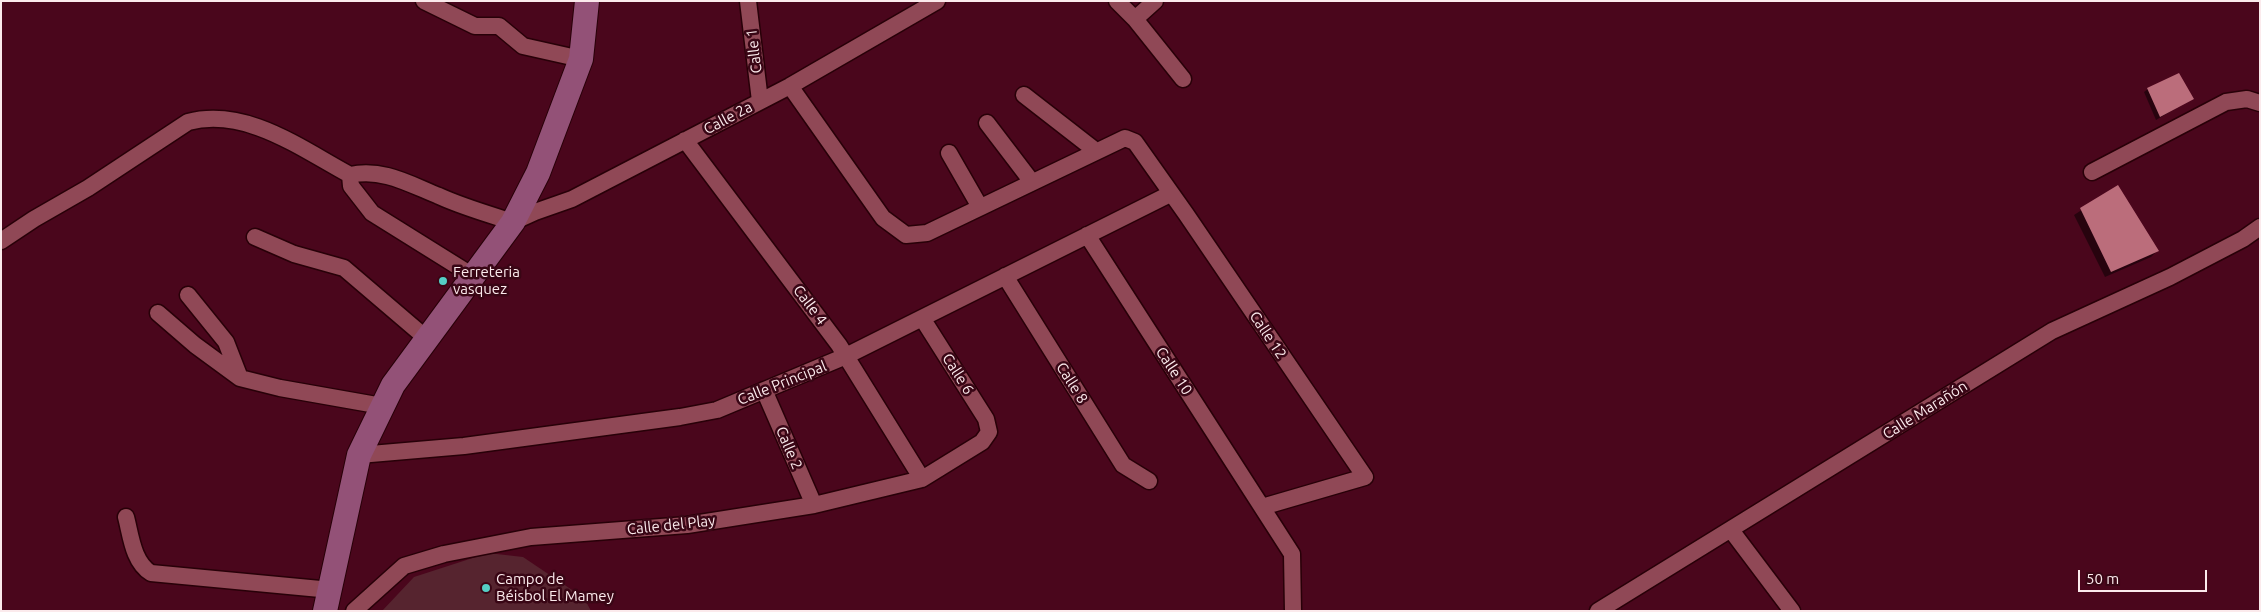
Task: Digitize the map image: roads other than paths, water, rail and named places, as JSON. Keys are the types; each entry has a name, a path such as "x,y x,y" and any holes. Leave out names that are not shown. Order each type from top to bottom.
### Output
{"main road":[{"path":"328,600 359,455 393,385 513,222 538,173 581,60 587,1"}],"street":[{"path":"424,1 475,26 499,26 523,46 581,60"},
{"name":"Calle 1","path":"748,1 760,101"},
{"name":"Calle 2a","path":"513,222 572,199 790,86 937,1"},
{"path":"1117,1 1135,19 1183,79"},
{"path":"1135,19 1155,1"},
{"name":"Calle 12","path":"790,86 882,218 906,235 927,234 1125,138 1135,142 1365,477 1262,507"},
{"path":"1024,95 1096,151"},
{"path":"2092,172 2226,102 2247,99 2260,103"},
{"path":"1,241 34,219 88,188 188,122 205,118 222,118 258,126 350,175 364,172 379,173 401,179 438,196 513,222"},
{"path":"987,124 1032,182"},
{"name":"Calle 4","path":"685,140 846,356 922,480"},
{"path":"949,153 980,207"},
{"path":"350,175 351,186 372,213 473,276"},
{"name":"Calle Principal","path":"359,455 464,446 680,417 717,410 846,356 1170,194"},
{"name":"Calle Marañón","path":"1598,611 2052,330 2170,277 2243,239 2260,227"},
{"name":"Calle 10","path":"1087,235 1292,554 1294,611"},
{"path":"254,236 294,254 344,268 426,338"},
{"name":"Calle 8","path":"1005,276 1122,465 1149,481"},
{"path":"188,295 226,342 240,378"},
{"path":"158,313 195,345 240,378 280,388 382,406"},
{"name":"Calle 6","path":"922,318 986,419 989,432"},
{"name":"Calle 2","path":"764,390 814,505"},
{"name":"Calle del Play","path":"354,611 404,566 444,554 531,537 686,525 814,505 922,480 982,442 989,432"},
{"path":"126,517 138,559 145,569 151,573 328,600"},
{"path":"1731,530 1792,611"}],"place":[{"name":"Ferreteria vasquez","path":"443,281"},
{"name":"Campo de Béisbol El Mamey","path":"486,588"}]}
